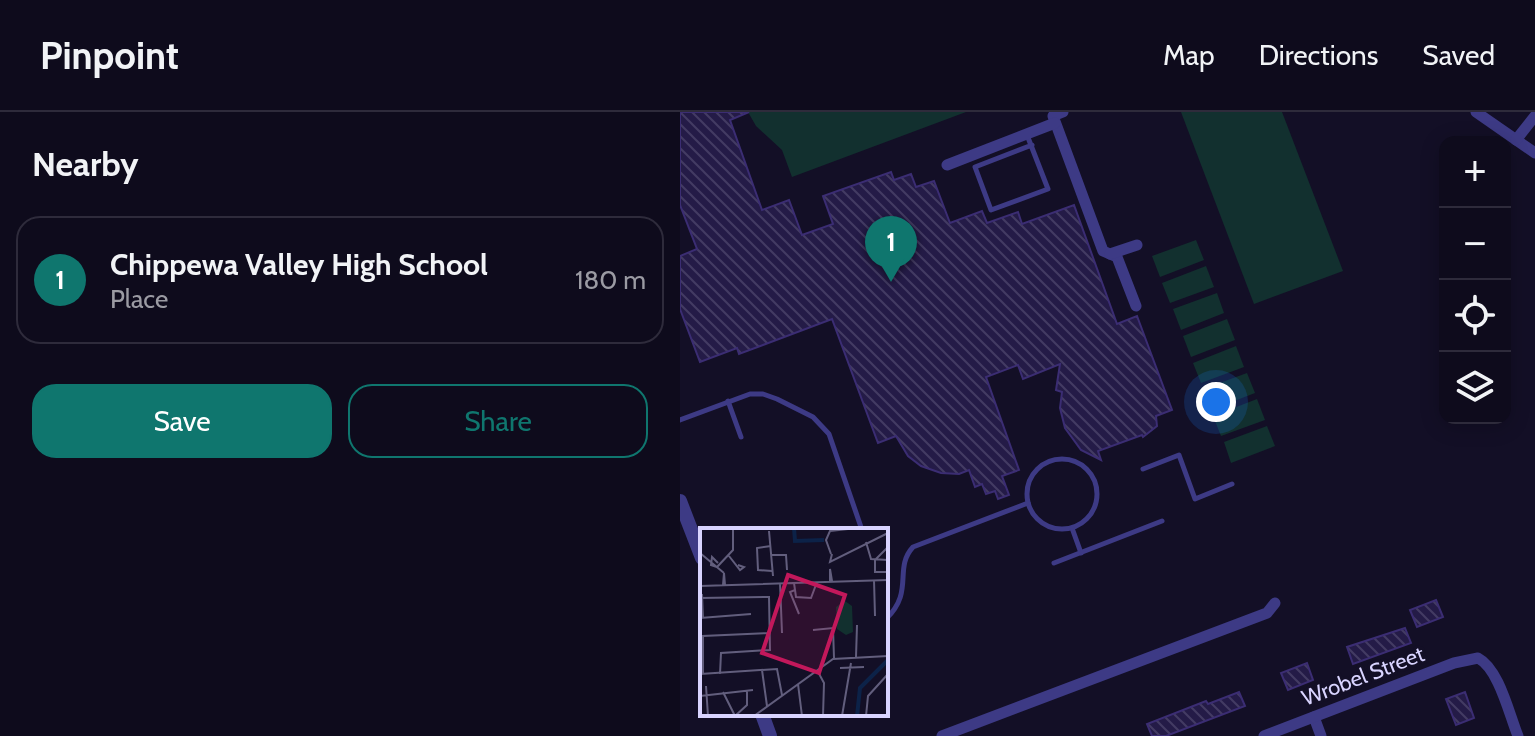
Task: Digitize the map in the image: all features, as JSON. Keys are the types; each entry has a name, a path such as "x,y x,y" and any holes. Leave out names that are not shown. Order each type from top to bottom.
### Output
{"street":[{"path":"1063,112 1053,116 1055,123 1103,251 1117,257 1136,306"},
{"path":"1476,112 1535,153"},
{"path":"1516,140 1535,116"},
{"path":"947,165 973,161 1029,140 1055,123"},
{"path":"1110,254 1137,245"},
{"path":"680,501 700,553"},
{"path":"942,736 1267,613 1275,603"},
{"name":"Wrobel Street","path":"1264,736 1454,663 1478,658 1489,666 1495,677 1518,736"},
{"path":"763,716 770,736"},
{"path":"1314,717 1321,736"}],"lane":[{"path":"973,161 991,210 1048,189 1029,140"},
{"path":"680,420 750,394 763,394 797,408 823,425 829,434 861,528"},
{"path":"728,400 741,437"},
{"path":"1143,469 1179,455 1195,499 1232,484"},
{"path":"1064,459 1084,466 1096,485 1098,496 1090,516 1072,528 1050,528 1040,522 1028,503 1029,481 1043,464 1064,459"},
{"path":"888,617 898,608 902,598 904,563 913,547 1028,503"},
{"path":"1054,563 1162,521"},
{"path":"1072,528 1081,553"}],"green space":[{"path":"748,112 966,112 792,177 782,150 756,126"},
{"path":"1181,112 1282,112 1343,271 1254,304"},
{"path":"1196,240 1204,260 1160,277 1152,256"},
{"path":"1206,266 1214,287 1170,303 1162,283"},
{"path":"1217,293 1224,313 1181,330 1173,309"},
{"path":"1227,319 1235,340 1191,357 1183,336"},
{"path":"1236,346 1244,367 1201,383 1193,363"},
{"path":"1247,373 1255,393 1211,410 1203,389"},
{"path":"1257,399 1265,420 1221,436 1213,416"},
{"path":"1267,426 1275,446 1231,463 1224,442"}],"building":[{"path":"680,112 749,112 730,120 762,210 789,200 802,235 833,224 823,196 891,172 894,180 911,174 916,187 934,181 950,223 982,211 987,223 1018,212 1022,224 1074,205 1117,324 1137,316 1172,410 1156,416 1157,426 1143,437 1098,451 1101,460 1081,450 1065,428 1060,408 1062,392 1056,390 1060,364 1023,379 1018,365 986,377 1019,470 1002,476 1009,495 998,499 995,491 986,494 982,484 975,487 969,470 959,474 941,473 921,466 908,456 896,436 878,443 832,319 739,354 737,348 700,362 680,309 680,256 697,249 680,205"},
{"path":"1436,600 1443,617 1417,627 1410,610"},
{"path":"1405,628 1411,643 1353,664 1347,647"},
{"path":"1307,663 1313,680 1288,690 1281,673"},
{"path":"1239,692 1245,706 1166,736 1152,736 1147,724"},
{"path":"1465,692 1474,718 1456,725 1446,699"}],"place":[{"name":"Chippewa Valley High School","path":"891,282"}]}
